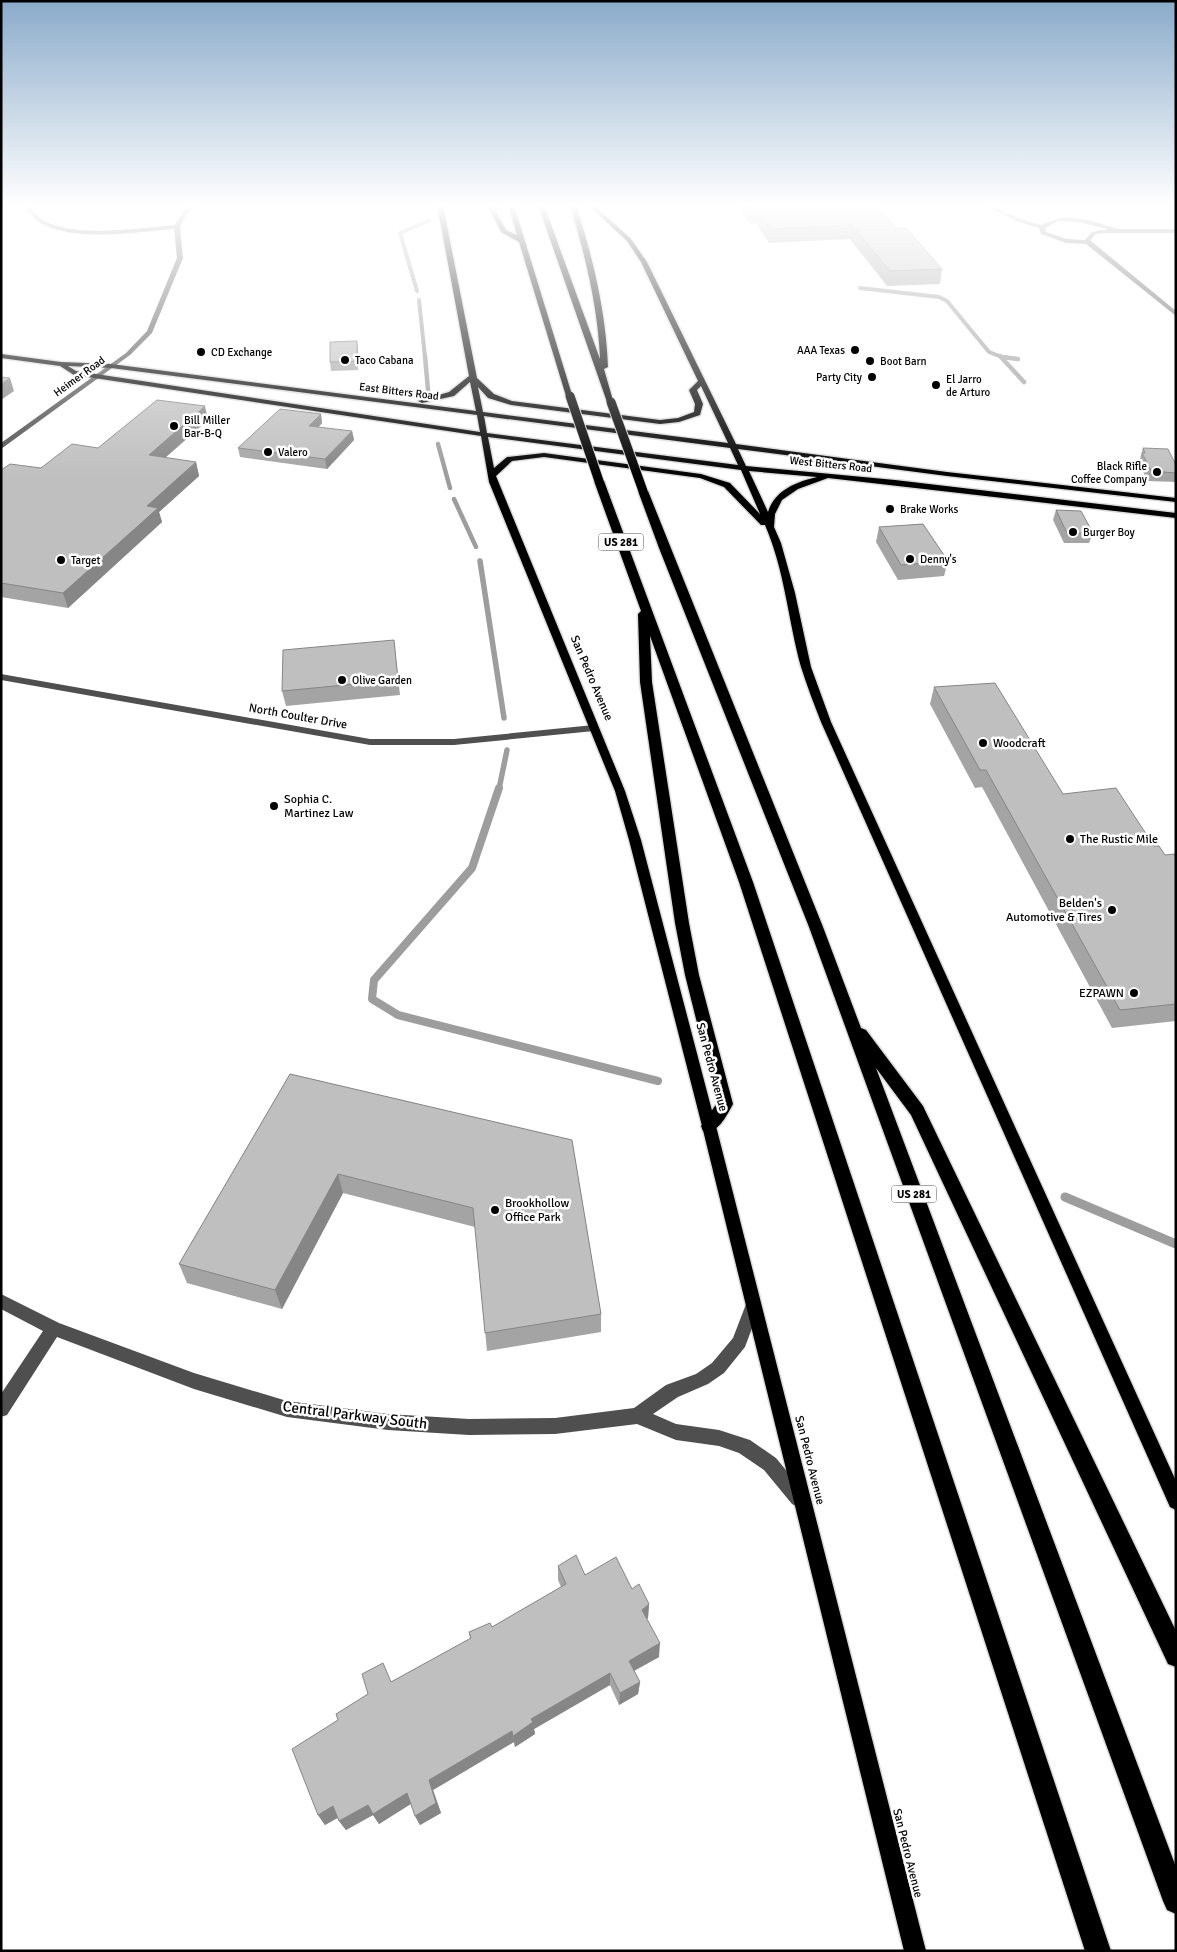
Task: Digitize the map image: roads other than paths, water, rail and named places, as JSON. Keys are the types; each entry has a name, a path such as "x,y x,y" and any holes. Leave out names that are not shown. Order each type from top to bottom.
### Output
{"highway":[{"name":"US 281","path":"539,296 599,481 749,890 1098,1951"},
{"name":"US 281","path":"574,296 673,572 794,870 1176,1901"},
{"path":"596,296 603,332 604,381"},
{"path":"644,603 646,682 682,923 692,975 725,1104 709,1126"},
{"path":"850,1021 917,1111 1176,1656"}],"main road":[{"name":"San Pedro Avenue","path":"457,296 491,476 628,815 709,1126 915,1951"},
{"path":"660,296 743,467 772,532 790,586 806,667 826,722 1176,1502"},
{"name":"East Bitters Road","path":"1,356 61,364 111,366 733,446"},
{"name":"East Bitters Road","path":"61,364 74,373 483,434"},
{"path":"406,403 446,396 459,390 472,377 491,396 511,403 660,422 679,420 696,412 699,406 693,390 702,381"},
{"name":"West Bitters Road","path":"483,434 743,467 849,477 1176,516"},
{"name":"West Bitters Road","path":"733,446 1176,500"},
{"path":"491,476 501,464 510,459 544,455 706,477 722,482 734,490 772,532"},
{"path":"772,532 771,509 785,492 817,480 849,477"}],"street":[{"name":"Heimer Road","path":"1,447 128,354 150,332 165,296"},
{"path":"1154,296 1176,314"},
{"name":"North Coulter Drive","path":"1,677 380,743 443,742 594,728"},
{"name":"Central Parkway South","path":"1,1301 54,1328 194,1381 287,1409 388,1422 469,1427 555,1426 637,1416 672,1391 702,1379 724,1362 738,1342 753,1304"},
{"path":"1,1409 54,1328"},
{"name":"Central Parkway South","path":"637,1416 676,1432 719,1438 750,1450 780,1474 804,1506"}],"waterway":[{"path":"931,296 947,301 989,352 1000,356"},
{"path":"419,300 425,357"},
{"path":"425,356 428,390"},
{"path":"1000,356 1024,382"},
{"path":"1002,357 1018,359"},
{"path":"438,444 450,488"},
{"path":"454,499 476,547"},
{"path":"480,561 504,718"},
{"path":"499,789 507,750"},
{"path":"499,788 472,868 374,980 372,999 398,1015 658,1081"},
{"path":"1065,1197 1176,1244"}],"place":[{"name":"AAA Texas","path":"855,350"},
{"name":"CD Exchange","path":"201,352"},
{"name":"Taco Cabana","path":"345,360"},
{"name":"Boot Barn","path":"870,361"},
{"name":"Party City","path":"872,377"},
{"name":"El Jarro de Arturo","path":"936,385"},
{"name":"Bill Miller Bar-B-Q","path":"174,426"},
{"name":"Valero","path":"268,452"},
{"name":"Black Rifle Coffee Company","path":"1157,472"},
{"name":"Brake Works","path":"890,509"},
{"name":"Burger Boy","path":"1073,532"},
{"name":"Denny's","path":"910,559"},
{"name":"Target","path":"61,560"},
{"name":"Olive Garden","path":"342,680"},
{"name":"Woodcraft","path":"983,743"},
{"name":"Sophia C. Martinez Law","path":"274,806"},
{"name":"The Rustic Mile","path":"1070,839"},
{"name":"Belden's Automotive & Tires","path":"1112,910"},
{"name":"EZPAWN","path":"1134,993"},
{"name":"Brookhollow Office Park","path":"495,1210"}]}
